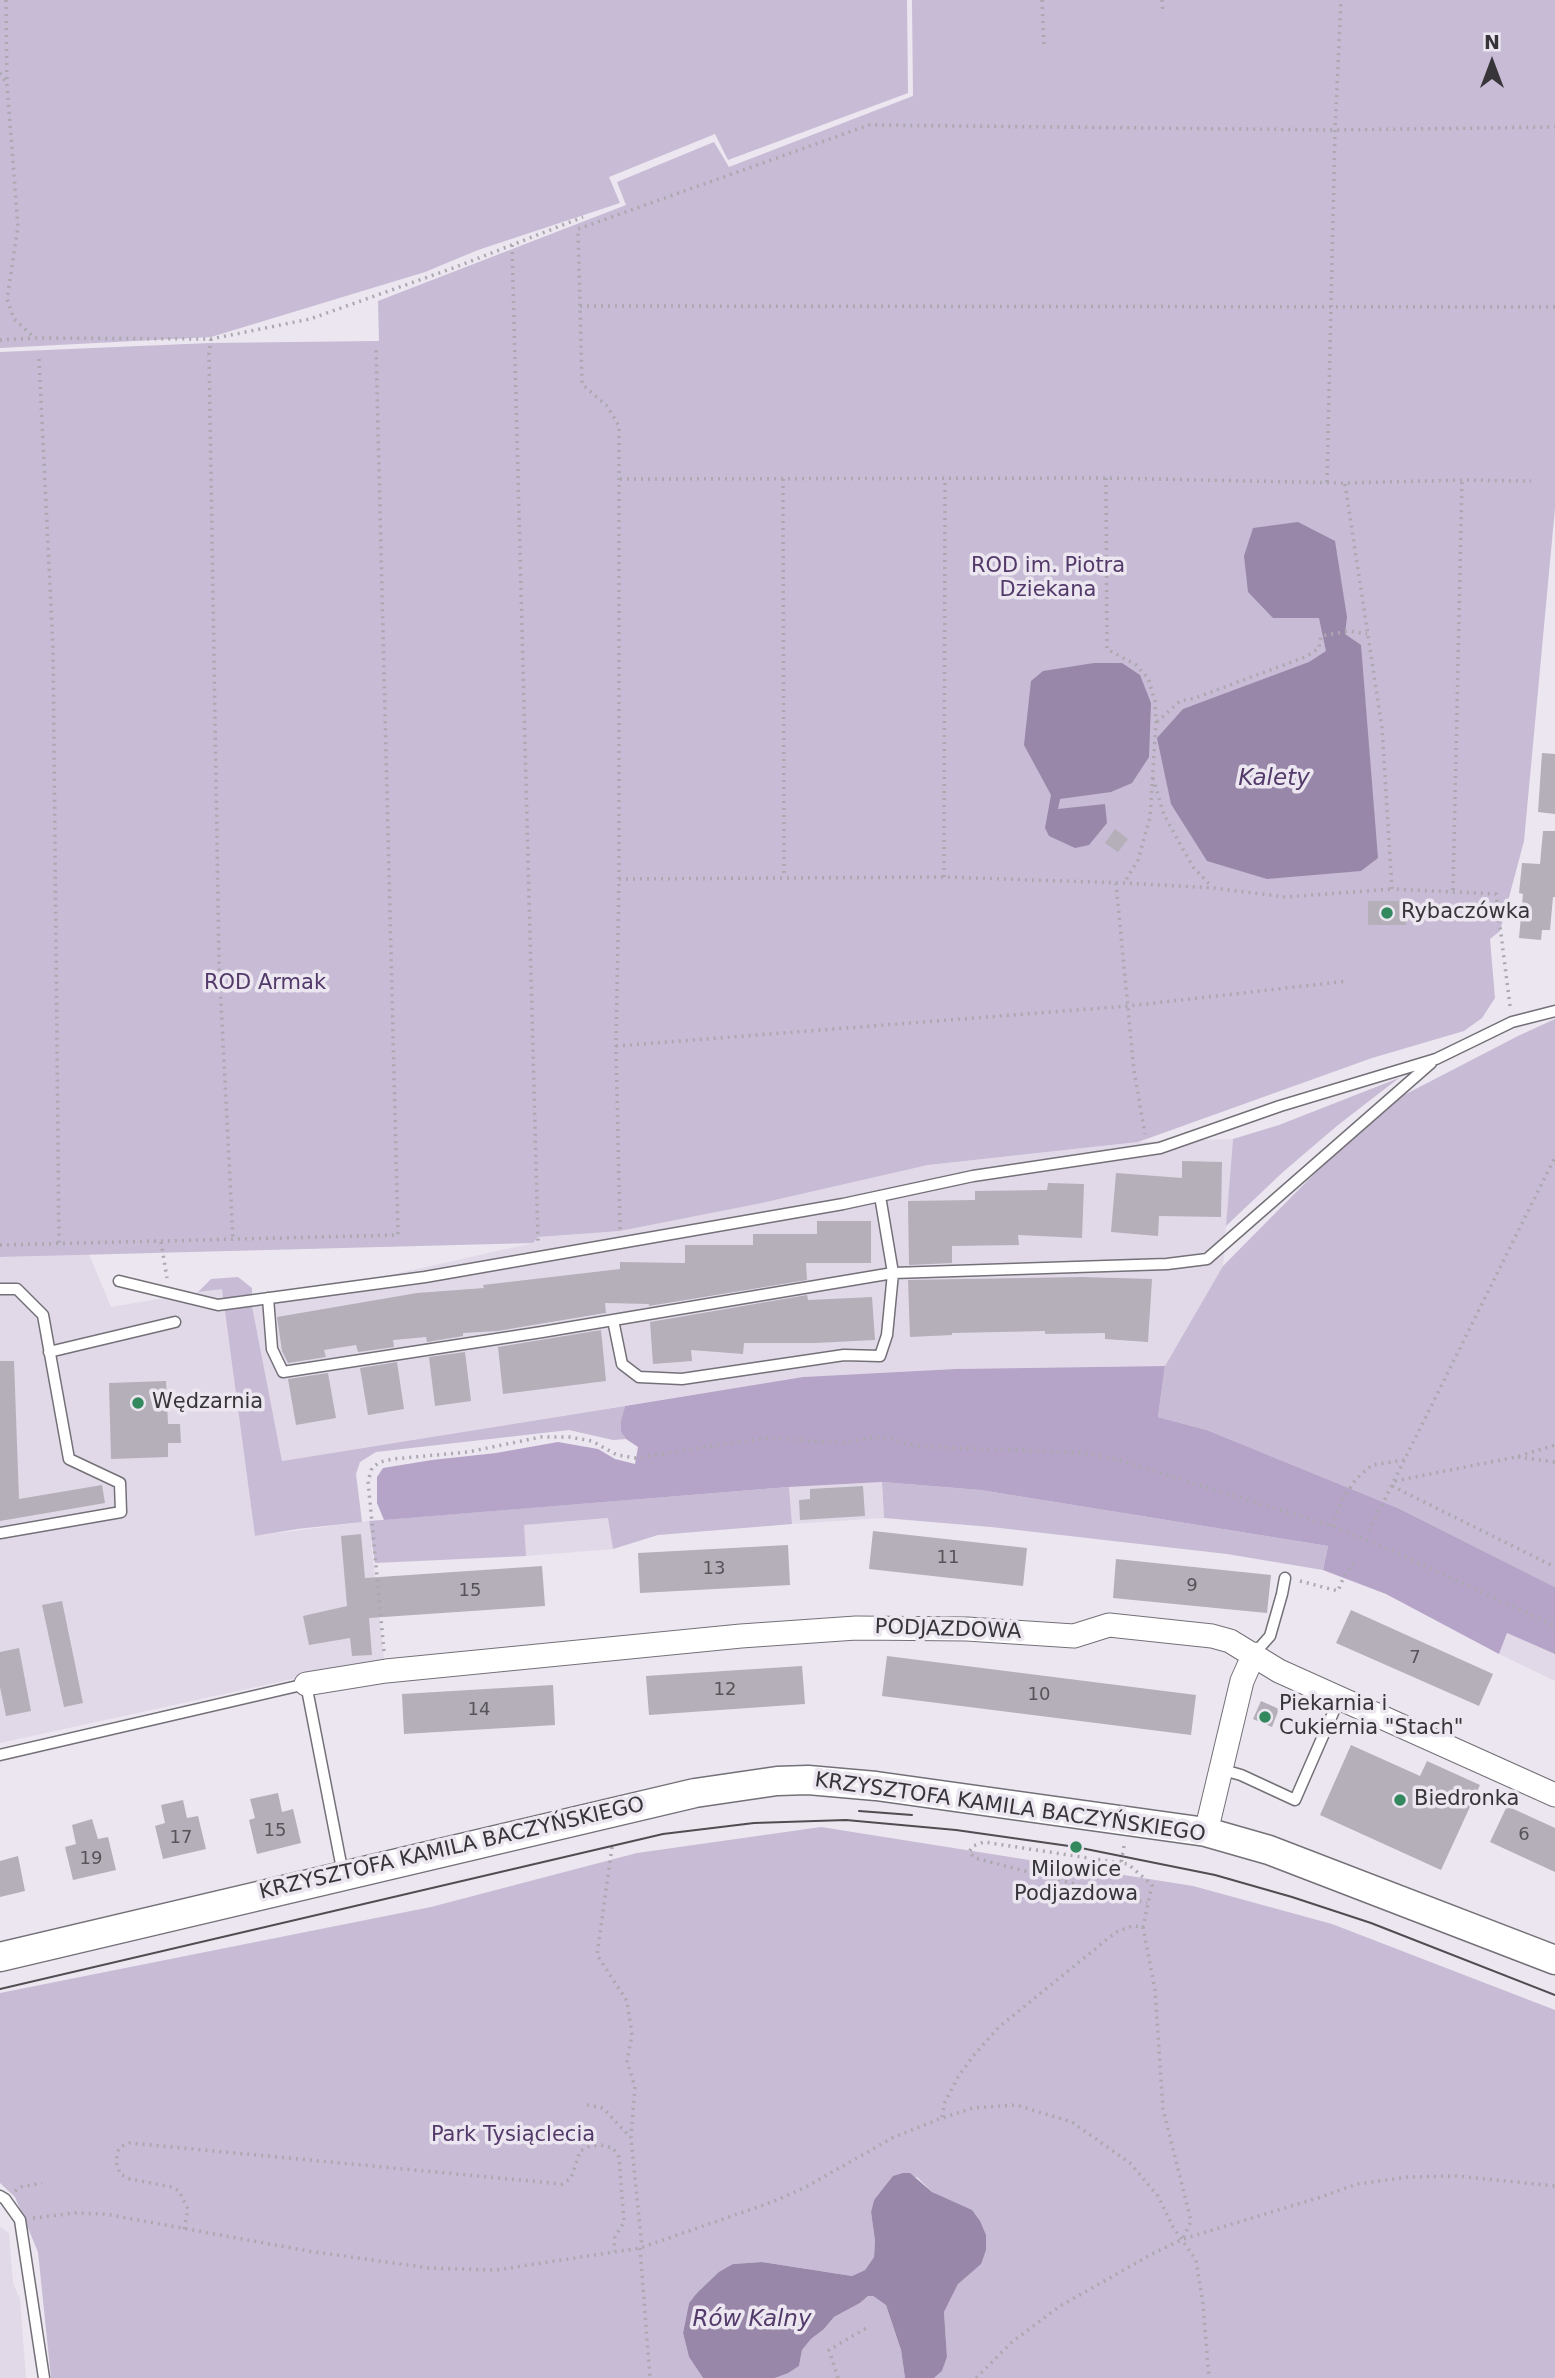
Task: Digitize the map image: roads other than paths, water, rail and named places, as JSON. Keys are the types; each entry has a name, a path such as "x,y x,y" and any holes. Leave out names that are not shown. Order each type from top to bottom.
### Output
{"street":[{"name":"PODJAZDOWA","path":"306,1684 386,1671 741,1636 856,1628 967,1629 1074,1636 1109,1625 1212,1636 1230,1641 1279,1671 1555,1796"},
{"path":"1206,1832 1242,1681 1254,1654"},
{"name":"KRZYSZTOFA KAMILA BACZYŃSKIEGO","path":"0,1956 695,1793 777,1781 808,1780 876,1786 1206,1832 1269,1850 1555,1960"}],"lane":[{"path":"119,1281 218,1305 425,1277 621,1245 973,1176 1160,1148 1280,1106 1436,1059 1512,1022 1555,1011"},
{"path":"268,1298 272,1349 283,1372 892,1273 1167,1264 1207,1259 1436,1059"},
{"path":"613,1320 622,1364 639,1377 682,1379 844,1355 880,1356 887,1335 892,1273 880,1196"},
{"path":"0,1289 17,1289 43,1314 69,1459 120,1483 121,1512 0,1533"},
{"path":"50,1352 175,1322"},
{"path":"1254,1654 1270,1636 1285,1578"},
{"path":"0,1755 306,1684 344,1875"},
{"path":"1220,1769 1241,1775 1295,1800 1340,1697"},
{"path":"3,2197 20,2220 44,2378"}],"water":[{"name":"Kalety","path":"1298,522 1335,541 1347,617 1345,634 1361,645 1378,858 1361,871 1267,879 1207,861 1171,804 1157,738 1183,709 1309,662 1326,651 1319,618 1273,618 1248,592 1244,556 1253,528"},
{"path":"1094,663 1122,663 1140,675 1151,703 1149,757 1132,783 1111,792 1060,799 1058,809 1105,804 1107,823 1089,845 1075,848 1049,836 1045,828 1051,795 1024,745 1031,681 1043,671"},
{"name":"Rów Kalny","path":"910,2173 932,2192 972,2210 986,2235 986,2250 981,2264 958,2284 944,2312 947,2357 942,2371 934,2378 905,2378 901,2350 886,2305 873,2296 868,2296 834,2317 811,2339 802,2350 799,2366 788,2373 775,2378 703,2378 689,2357 683,2333 689,2303 696,2294 719,2272 733,2264 762,2262 852,2276 865,2270 874,2257 871,2212 874,2200 893,2176"}],"tram line":[{"path":"859,1811 912,1815"},
{"path":"0,1989 663,1834 754,1823 846,1820 956,1830 1076,1847 1215,1875 1371,1923 1555,1995"}],"place":[{"name":"Rybaczówka","path":"1387,913"},
{"name":"Wędzarnia","path":"138,1403"},
{"name":"Piekarnia i Cukiernia \"Stach\"","path":"1265,1717"},
{"name":"Biedronka","path":"1400,1800"},
{"name":"Milowice Podjazdowa","path":"1076,1847"}],"park label":[{"name":"ROD im. Piotra Dziekana","path":"1048,579"},
{"name":"ROD Armak","path":"265,984"},
{"name":"Park Tysiąclecia","path":"513,2136"}]}
